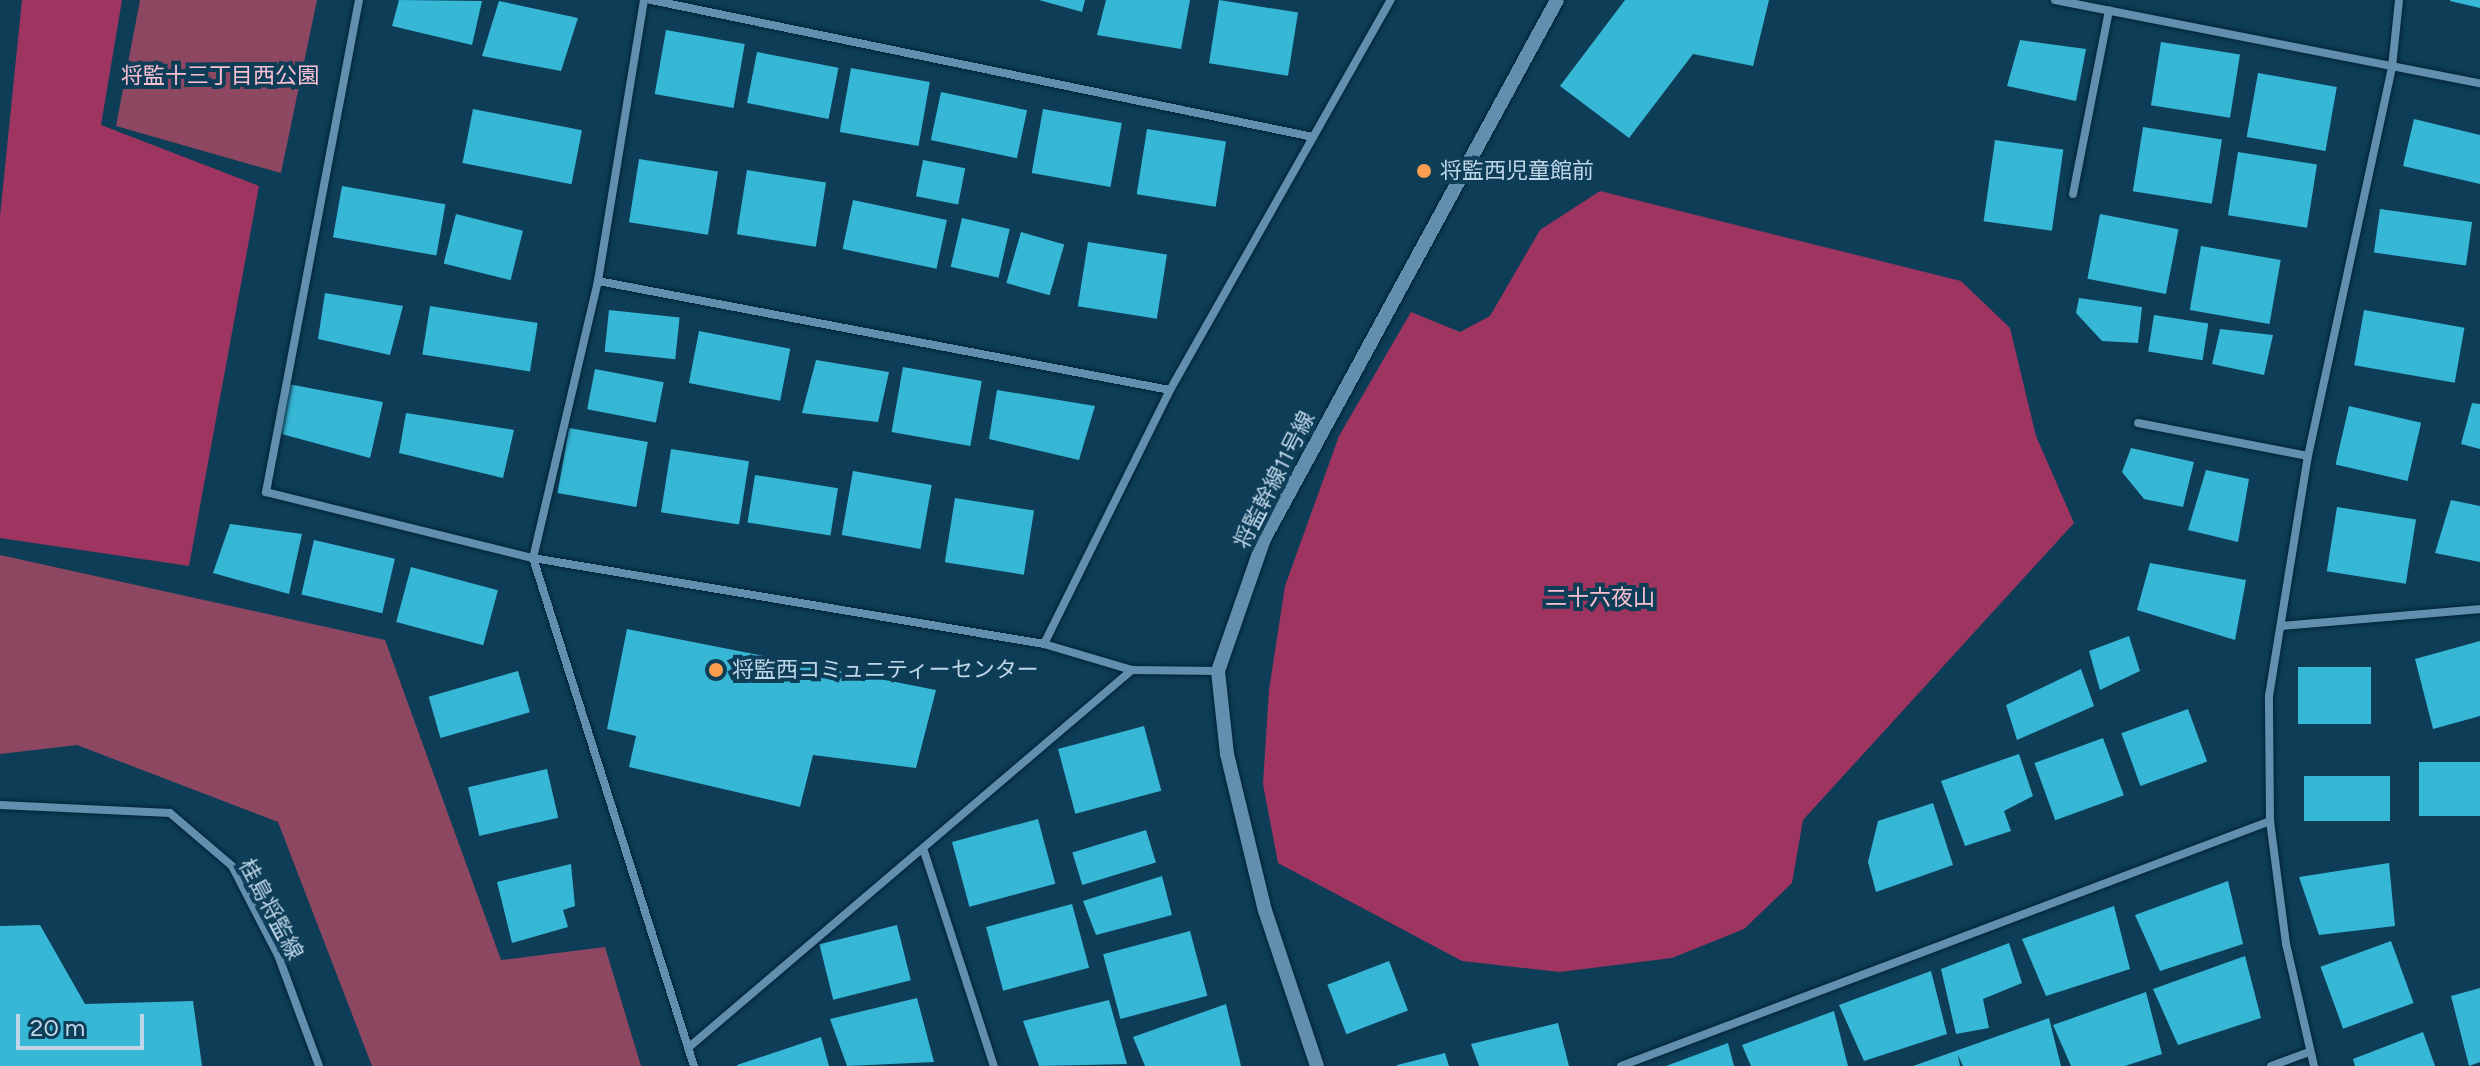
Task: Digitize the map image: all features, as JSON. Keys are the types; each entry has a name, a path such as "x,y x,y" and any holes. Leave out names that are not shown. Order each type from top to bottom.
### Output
{"street":[{"path":"359,0 266,492 533,558 1044,644 1132,670 1218,671"},
{"path":"644,0 598,281 533,558 694,1066"},
{"path":"651,0 1313,137"},
{"path":"1044,644 1170,390 1391,0"},
{"name":"将監幹線11号線","path":"1317,1066 1265,911 1227,754 1218,671 1264,539 1557,0"},
{"path":"2055,0 2480,83"},
{"path":"2314,1066 2286,944 2270,821 2269,696 2308,456 2392,67 2399,0"},
{"path":"2073,194 2109,11"},
{"path":"598,281 1170,390"},
{"path":"2138,423 2308,456"},
{"path":"2282,626 2480,609"},
{"path":"688,1048 924,851 1132,670"},
{"name":"桂島将監線","path":"0,805 170,813 232,866 278,955 319,1066"},
{"path":"1621,1066 2270,821"},
{"path":"924,851 994,1066"},
{"path":"2271,1066 2309,1052"}],"green space":[{"path":"22,0 122,0 101,125 259,186 189,566 0,538 0,216"},
{"name":"将監十三丁目西公園","path":"140,0 317,0 281,173 116,126"},
{"name":"二十六夜山","path":"1600,191 1961,281 2010,328 2036,436 2074,523 1803,820 1792,883 1744,929 1672,958 1560,972 1462,961 1278,863 1263,784 1269,690 1285,586 1339,436 1411,312 1460,332 1490,316 1540,230"},
{"path":"0,555 385,640 501,960 605,947 641,1066 372,1066 278,822 77,745 0,754"}],"building":[{"path":"399,0 482,1 472,45 392,26"},
{"path":"1039,0 1085,0 1082,12"},
{"path":"1106,0 1190,0 1181,49 1097,35"},
{"path":"1219,0 1298,13 1288,76 1209,63"},
{"path":"1625,0 1769,0 1753,66 1693,54 1629,138 1560,86"},
{"path":"2480,0 2480,8 2450,1"},
{"path":"499,1 578,18 561,71 482,56"},
{"path":"666,30 745,44 733,108 655,94"},
{"path":"2020,40 2086,49 2076,101 2007,86"},
{"path":"2161,42 2240,55 2230,118 2151,105"},
{"path":"757,52 838,68 829,119 747,103"},
{"path":"851,68 930,82 918,146 840,132"},
{"path":"2258,73 2337,87 2325,151 2247,137"},
{"path":"941,92 1027,110 1017,158 931,140"},
{"path":"473,109 582,130 571,184 463,163"},
{"path":"1043,109 1122,123 1110,187 1032,173"},
{"path":"2414,119 2480,135 2480,184 2403,166"},
{"path":"2143,127 2222,140 2212,204 2133,191"},
{"path":"1147,129 1226,142 1216,207 1137,194"},
{"path":"1995,140 2063,150 2052,231 1984,221"},
{"path":"2238,152 2317,165 2307,228 2228,215"},
{"path":"639,159 718,172 708,235 629,222"},
{"path":"923,160 965,168 958,205 916,196"},
{"path":"747,170 826,183 816,247 737,234"},
{"path":"342,186 445,204 436,255 333,237"},
{"path":"853,200 947,220 937,269 843,249"},
{"path":"2380,209 2472,222 2466,266 2374,253"},
{"path":"456,214 523,231 511,280 444,263"},
{"path":"2100,214 2179,229 2166,294 2087,279"},
{"path":"962,218 1010,229 998,278 951,267"},
{"path":"1021,232 1064,244 1050,295 1006,283"},
{"path":"1088,242 1167,255 1157,319 1078,306"},
{"path":"2201,246 2281,260 2269,324 2190,310"},
{"path":"325,293 403,306 390,355 318,339"},
{"path":"2079,298 2142,307 2138,343 2102,341 2076,313"},
{"path":"430,306 538,323 530,371 422,354"},
{"path":"609,310 680,317 675,359 605,352"},
{"path":"2364,310 2464,328 2455,383 2354,365"},
{"path":"2154,315 2208,324 2203,360 2148,352"},
{"path":"2220,329 2273,335 2264,375 2212,364"},
{"path":"699,331 790,349 780,401 689,383"},
{"path":"816,360 889,372 878,422 802,413"},
{"path":"903,367 982,381 970,446 892,432"},
{"path":"595,369 664,382 656,423 587,409"},
{"path":"288,384 383,402 370,458 278,433"},
{"path":"997,390 1095,406 1079,460 989,439"},
{"path":"2472,403 2480,404 2480,449 2461,444"},
{"path":"2349,406 2421,423 2408,481 2336,464"},
{"path":"406,413 514,430 503,478 399,453"},
{"path":"569,428 648,442 636,507 558,493"},
{"path":"2131,448 2194,462 2183,507 2144,499 2122,472"},
{"path":"671,449 749,461 739,525 661,512"},
{"path":"2206,470 2249,479 2238,542 2188,530"},
{"path":"853,471 932,485 920,549 842,535"},
{"path":"755,475 838,488 830,536 747,522"},
{"path":"955,498 1034,511 1024,575 945,562"},
{"path":"2451,500 2480,506 2480,562 2435,553"},
{"path":"2337,507 2416,520 2406,584 2327,571"},
{"path":"230,524 302,534 289,594 213,573"},
{"path":"314,540 395,559 382,613 301,595"},
{"path":"2150,563 2246,580 2235,640 2137,610"},
{"path":"411,567 498,590 483,645 396,622"},
{"path":"627,629 936,690 916,768 813,755 800,807 629,767 636,736 607,729"},
{"path":"2129,636 2140,671 2100,690 2089,651"},
{"path":"2480,641 2480,716 2433,729 2415,659"},
{"path":"2298,667 2371,667 2371,724 2298,724"},
{"path":"2081,669 2094,706 2017,740 2006,705"},
{"path":"518,671 530,712 440,738 429,697"},
{"path":"2188,709 2207,762 2140,786 2121,733"},
{"path":"1144,726 1161,791 1075,814 1058,749"},
{"path":"2103,738 2124,795 2055,820 2034,763"},
{"path":"2019,754 2033,796 2004,811 2011,831 1965,846 1941,781"},
{"path":"2419,762 2480,762 2480,816 2419,816"},
{"path":"547,769 558,818 479,836 468,787"},
{"path":"2304,776 2390,776 2390,821 2304,821"},
{"path":"1933,803 1953,865 1876,892 1868,862 1878,821"},
{"path":"1038,819 1055,884 969,907 952,842"},
{"path":"1146,830 1156,863 1082,885 1072,853"},
{"path":"2389,863 2395,926 2319,935 2299,877"},
{"path":"571,864 575,906 563,910 568,927 512,943 497,882"},
{"path":"1162,876 1172,915 1096,935 1083,901"},
{"path":"2228,881 2243,944 2160,971 2135,915"},
{"path":"1072,904 1089,968 1003,991 986,927"},
{"path":"2114,906 2130,969 2046,996 2022,939"},
{"path":"40,925 85,1004 193,1001 202,1066 0,1066 0,926"},
{"path":"897,925 911,980 833,1000 819,944"},
{"path":"1190,931 1207,996 1120,1019 1103,954"},
{"path":"2391,941 2414,1003 2343,1029 2321,967"},
{"path":"2009,943 2022,983 1983,999 1989,1028 1956,1034 1941,969"},
{"path":"2245,956 2261,1018 2178,1045 2153,989"},
{"path":"1389,961 1408,1010 1346,1034 1327,985"},
{"path":"1931,971 1947,1034 1864,1061 1839,1005"},
{"path":"2480,988 2480,1062 2469,1066 2451,996"},
{"path":"2146,992 2162,1054 2125,1066 2071,1066 2053,1025"},
{"path":"917,998 934,1062 847,1066 830,1019"},
{"path":"1109,1000 1127,1064 1039,1066 1023,1021"},
{"path":"1226,1004 1241,1066 1145,1066 1133,1037"},
{"path":"1834,1011 1848,1066 1751,1066 1742,1045"},
{"path":"2049,1018 2061,1066 1963,1066 1958,1055 1960,1066 1913,1066"},
{"path":"1558,1023 1569,1066 1479,1066 1471,1044"},
{"path":"2423,1032 2435,1066 2355,1066 2353,1059"},
{"path":"821,1037 829,1066 737,1066 737,1065"},
{"path":"1728,1043 1734,1066 1666,1066"},
{"path":"1445,1053 1449,1066 1397,1066 1397,1065"}],"place":[{"name":"将監西児童館前","path":"1424,171"},
{"name":"将監西コミュニティーセンター","path":"716,670"}]}
